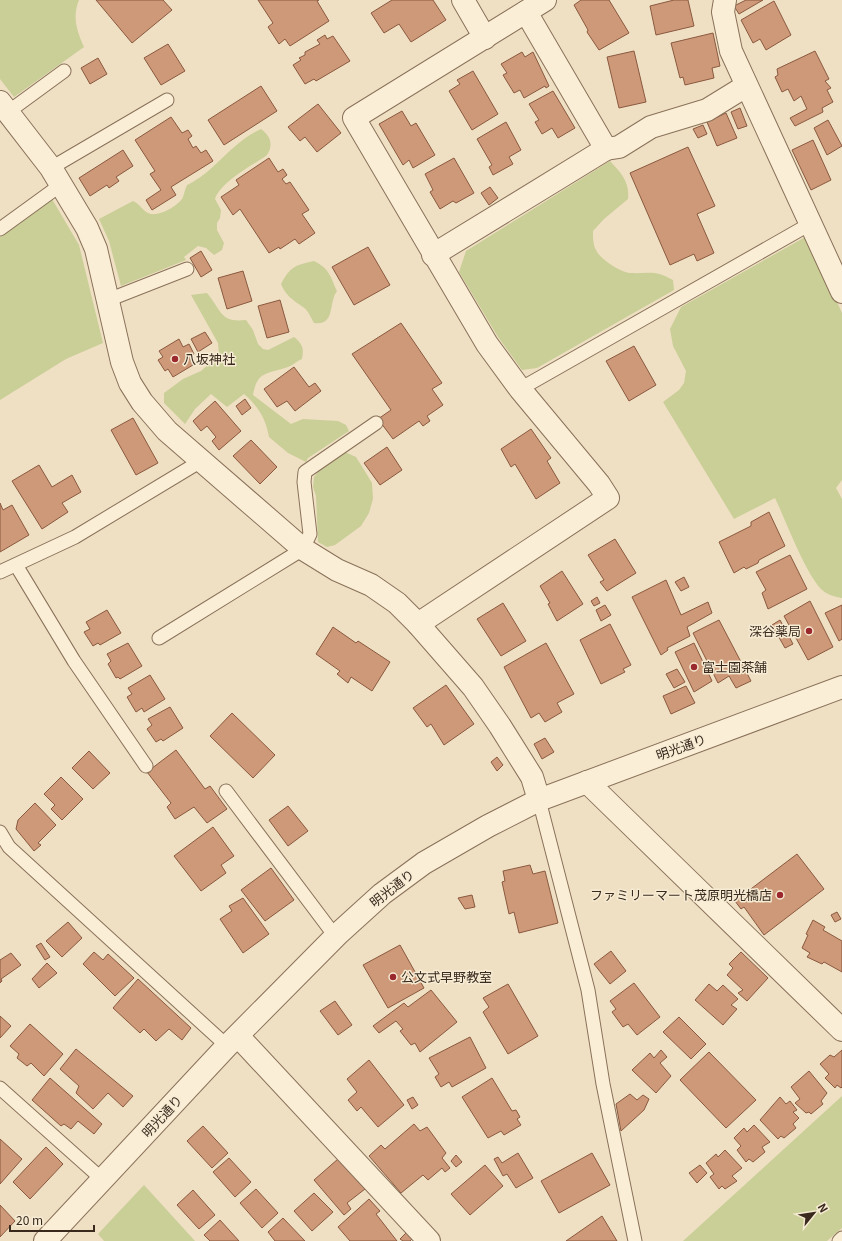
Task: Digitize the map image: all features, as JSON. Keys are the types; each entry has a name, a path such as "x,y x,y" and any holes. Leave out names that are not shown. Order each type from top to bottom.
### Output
{"street":[{"path":"463,0 486,38"},
{"path":"418,624 608,498 599,484 520,389 487,344 433,255 354,118 486,38 545,0"},
{"path":"725,0 723,12 731,51 842,292"},
{"path":"526,12 606,149"},
{"path":"433,255 606,149 619,147 651,127 707,110 746,86"},
{"path":"4,107 56,176 87,228 96,250 122,362 130,383 154,417 201,461 303,550 337,570 371,585 396,603 418,624 473,687 500,726 532,777 539,800"},
{"name":"明光通り","path":"45,1241 232,1041 335,936 382,894 424,863 488,826 539,800 842,687"},
{"path":"587,782 842,1030"},
{"path":"232,1041 427,1240"}],"lane":[{"path":"4,107 64,70"},
{"path":"0,229 56,176 167,100"},
{"path":"520,389 810,224"},
{"path":"108,300 187,269"},
{"path":"159,638 303,550 310,534 304,482 305,472 376,423"},
{"path":"0,572 75,537 201,461"},
{"path":"16,565 74,661 146,766"},
{"path":"226,791 335,936"},
{"path":"539,800 588,990 603,1084 634,1241"},
{"path":"0,832 9,847 232,1041"},
{"path":"0,1088 103,1180"}],"green space":[{"path":"0,0 79,0 76,12 76,24 84,47 14,97 0,79"},
{"path":"261,129 269,138 271,145 266,156 230,181 218,193 215,199 221,210 220,218 217,223 217,230 224,243 222,250 214,255 206,248 198,246 184,257 186,260 121,286 109,241 99,219 133,201 146,212 152,214 162,213 173,207 183,197 187,185 207,172 241,141"},
{"path":"610,161 624,178 628,188 628,199 604,219 593,231 596,250 598,254 606,261 622,271 631,273 656,273 673,280 674,290 537,368 522,370 498,337 459,272 466,251"},
{"path":"52,199 79,245 103,343 66,359 0,400 0,237"},
{"path":"807,236 842,313 842,480 836,488 842,499 842,598 822,590 809,572 775,498 734,519 663,402 679,390 684,383 686,371 673,346 670,329 681,307"},
{"path":"314,261 326,270 337,291 334,296 329,317 326,321 321,323 314,323 305,308 288,295 281,284 290,270 302,264"},
{"path":"207,293 226,318 231,320 246,320 253,330 258,344 263,349 268,350 294,337 301,344 303,349 302,359 288,367 265,374 257,381 253,395 291,424 303,419 338,421 346,425 349,431 308,458 306,462 288,453 269,437 266,424 261,413 244,394 227,407 211,394 195,409 185,424 164,403 164,393 183,379 201,371 219,355 218,343 191,295"},
{"path":"345,452 356,457 372,483 373,499 369,513 361,526 335,545 327,547 318,542 316,496 313,487 314,477 322,467"},
{"path":"842,1096 842,1228 827,1241 683,1241"},
{"path":"144,1185 195,1241 104,1241 98,1234"}],"building":[{"path":"96,0 163,0 172,10 132,43"},
{"path":"258,0 319,0 317,1 329,21 290,46 285,39 279,44 268,27 273,23"},
{"path":"392,0 433,0 446,20 411,42 399,24 384,33 371,13"},
{"path":"581,0 609,0 629,33 599,50 587,32 588,30 574,5"},
{"path":"674,0 688,0 694,26 656,35 650,6"},
{"path":"746,0 763,0 739,14 734,6"},
{"path":"774,1 791,35 766,50 760,39 753,43 741,20"},
{"path":"713,33 720,66 712,68 714,78 685,85 683,77 680,78 671,43"},
{"path":"325,35 327,39 333,36 350,61 316,81 314,79 305,84 293,65 301,60 299,58 305,55 305,52 320,44 317,40"},
{"path":"168,44 185,71 161,85 144,58"},
{"path":"634,51 646,102 619,108 607,57"},
{"path":"815,51 829,79 825,81 831,88 827,90 833,102 822,108 823,112 795,126 790,118 807,109 801,96 794,101 788,89 782,92 775,77 778,75 777,69"},
{"path":"522,52 525,57 533,52 549,86 546,88 545,86 524,98 520,90 514,93 503,75 507,73 501,64"},
{"path":"98,58 107,74 90,84 81,68"},
{"path":"473,71 498,114 472,130 449,91 460,84 457,80"},
{"path":"261,86 277,111 224,145 208,120"},
{"path":"553,91 575,128 558,138 552,128 542,134 535,122 539,120 529,104"},
{"path":"318,104 341,133 317,152 305,137 300,141 288,127"},
{"path":"740,108 747,126 738,129 731,112"},
{"path":"402,111 411,126 416,123 435,155 413,168 409,160 403,165 379,124"},
{"path":"726,113 737,138 717,146 707,122"},
{"path":"171,117 182,133 188,130 192,136 188,139 193,148 196,146 201,153 206,150 213,161 171,187 176,195 152,210 146,200 161,190 150,174 155,171 135,140"},
{"path":"828,120 842,146 827,155 814,128"},
{"path":"506,122 521,150 509,157 513,164 493,175 489,167 492,165 477,139"},
{"path":"703,125 707,134 698,138 693,129"},
{"path":"813,140 831,180 811,190 792,150"},
{"path":"688,147 715,206 697,214 714,253 697,261 694,254 670,265 630,173"},
{"path":"123,150 133,166 116,177 119,181 109,188 107,185 90,196 79,178"},
{"path":"269,158 278,172 283,169 287,175 282,179 286,184 290,182 309,210 302,214 315,233 299,244 295,239 280,249 279,247 269,253 240,209 233,215 221,197 239,185 236,180"},
{"path":"454,158 474,193 456,203 453,201 440,209 430,192 433,190 425,174"},
{"path":"490,187 498,198 489,205 481,193"},
{"path":"368,247 390,285 354,305 332,267"},
{"path":"201,251 212,270 201,277 190,258"},
{"path":"243,271 252,301 227,309 218,278"},
{"path":"280,300 289,332 267,338 258,306"},
{"path":"401,323 442,383 432,389 443,405 427,416 430,421 423,426 419,421 393,439 378,419 391,410 352,354"},
{"path":"205,332 212,343 198,352 191,339"},
{"name":"八坂神社","path":"179,339 183,347 189,344 194,354 189,357 193,365 173,377 168,369 165,371 158,360 163,357 159,351"},
{"path":"634,346 656,385 629,401 606,361"},
{"path":"294,367 309,387 315,383 321,391 295,411 287,401 277,407 264,389"},
{"path":"245,399 251,408 242,415 236,406"},
{"path":"215,401 241,431 219,450 212,441 216,437 207,426 201,431 193,421"},
{"path":"133,418 158,463 136,475 111,430"},
{"path":"531,429 551,458 547,461 560,483 536,499 515,464 511,467 501,449"},
{"path":"251,440 277,467 260,484 233,456"},
{"path":"387,447 402,470 380,485 364,463"},
{"path":"39,465 52,487 72,475 81,492 62,503 68,512 42,529 12,481"},
{"path":"0,503 3,510 12,505 29,535 0,552"},
{"path":"769,512 785,546 759,560 758,563 746,569 744,567 734,573 719,542 751,526 751,522"},
{"path":"615,539 636,573 607,591 600,582 604,580 588,555"},
{"path":"790,555 807,589 768,609 762,593 766,590 756,572"},
{"path":"562,571 583,604 557,621 548,604 550,603 540,586"},
{"path":"684,577 689,587 681,591 675,582"},
{"path":"666,580 681,615 708,602 712,613 687,627 690,636 667,648 668,650 661,655 632,597"},
{"path":"597,597 600,603 594,606 591,601"},
{"name":"深谷薬局","path":"810,601 833,647 808,660 784,616"},
{"path":"503,603 526,641 501,656 477,619"},
{"path":"605,605 611,615 601,621 596,610"},
{"path":"842,605 842,639 839,641 825,613"},
{"path":"107,610 121,633 100,645 98,643 93,646 84,632 90,629 86,622"},
{"path":"719,620 751,681 736,688 729,676 718,683 693,633"},
{"path":"780,620 793,644 785,648 772,625"},
{"path":"610,624 631,665 623,669 625,672 601,684 580,640"},
{"path":"333,627 356,643 358,641 390,662 372,691 351,677 348,683 337,674 340,671 316,654"},
{"path":"128,643 142,666 120,679 118,677 116,678 108,664 111,661 107,654"},
{"path":"546,643 574,694 557,703 562,712 545,722 539,713 531,718 504,667"},
{"name":"富士園茶舗","path":"694,643 712,681 694,692 675,652"},
{"path":"677,669 685,682 674,688 666,674"},
{"path":"150,675 165,699 144,712 142,708 136,712 127,697 132,694 128,688"},
{"path":"446,685 474,724 444,745 431,724 427,727 413,708"},
{"path":"686,686 695,703 671,714 663,696"},
{"path":"170,707 183,728 163,741 161,739 156,742 147,729 152,725 148,719"},
{"path":"232,713 275,755 253,778 210,736"},
{"path":"545,738 554,752 542,759 534,744"},
{"path":"176,750 205,789 210,786 227,809 207,823 194,807 175,819 167,807 171,803 147,772"},
{"path":"89,751 110,773 93,789 72,768"},
{"path":"497,757 503,765 497,771 491,762"},
{"path":"61,777 83,799 62,820 51,809 55,805 44,794"},
{"path":"35,803 56,825 38,843 41,845 34,851 16,829 18,820"},
{"path":"288,806 308,831 288,846 269,820"},
{"path":"213,827 234,856 221,865 226,873 201,891 174,856"},
{"name":"ファミリーマート茂原明光橋店","path":"797,854 824,889 764,935 744,907 741,909 735,901"},
{"path":"530,865 533,874 545,871 558,923 519,933 514,912 509,914 502,882 505,881 503,871"},
{"path":"271,868 294,900 265,921 241,890"},
{"path":"472,895 475,907 465,909 458,898"},
{"path":"243,898 269,934 243,953 220,919 232,911 229,906"},
{"path":"837,912 841,919 835,922 831,915"},
{"path":"813,920 825,927 823,930 842,941 842,972 824,962 822,964 807,957 810,953 802,948 808,935 806,934"},
{"path":"68,922 82,938 62,957 46,941"},
{"path":"41,943 50,957 45,960 36,946"},
{"name":"公文式早野教室","path":"400,945 424,988 388,1008 363,965"},
{"path":"611,951 626,971 610,984 594,964"},
{"path":"94,952 103,960 108,954 134,978 115,996 83,964"},
{"path":"741,952 768,978 747,1001 738,993 743,990 727,975 733,968 729,964"},
{"path":"11,953 21,965 1,979 2,981 0,983 0,960"},
{"path":"47,963 57,973 39,988 32,979"},
{"path":"138,979 191,1028 182,1040 169,1029 156,1041 144,1029 140,1033 113,1008"},
{"path":"634,983 660,1017 637,1035 628,1024 623,1027 612,1012 616,1009 610,1001"},
{"path":"508,984 538,1036 508,1054 483,1012 489,1007 483,998"},
{"path":"709,984 717,991 723,985 738,999 731,1005 737,1009 723,1025 695,1000"},
{"path":"431,990 457,1022 420,1052 415,1043 411,1045 400,1031 403,1029 396,1021 379,1033 373,1026 404,1003 408,1007"},
{"path":"335,1001 352,1025 338,1035 320,1011"},
{"path":"0,1016 11,1026 0,1038"},
{"path":"679,1017 706,1044 691,1059 663,1032"},
{"path":"30,1024 63,1054 44,1076 31,1063 27,1066 17,1058 19,1054 10,1046"},
{"path":"470,1037 486,1068 452,1087 449,1082 441,1087 435,1077 439,1074 429,1058"},
{"path":"76,1049 133,1096 123,1107 108,1093 93,1109 76,1093 79,1086 60,1069"},
{"path":"661,1050 667,1057 660,1063 671,1076 656,1093 632,1070 650,1053 654,1058"},
{"path":"842,1050 842,1087 841,1088 837,1085 835,1088 825,1078 829,1074 820,1064 830,1055 834,1057"},
{"path":"709,1052 756,1100 726,1128 680,1080"},
{"path":"369,1060 404,1105 378,1127 361,1107 357,1111 348,1100 357,1092 347,1079"},
{"path":"809,1071 827,1093 821,1101 823,1104 811,1114 809,1112 806,1113 795,1103 800,1099 791,1087"},
{"path":"50,1078 102,1124 94,1134 78,1121 71,1129 64,1124 61,1126 32,1100"},
{"path":"492,1078 512,1111 516,1110 520,1117 517,1119 521,1125 504,1135 501,1131 488,1138 462,1097"},
{"path":"630,1094 637,1100 643,1095 649,1099 644,1110 621,1131 616,1104"},
{"path":"413,1097 418,1105 412,1109 407,1100"},
{"path":"780,1097 786,1104 790,1101 797,1110 793,1112 799,1118 793,1124 796,1128 784,1138 781,1136 778,1139 760,1120"},
{"path":"414,1124 420,1131 427,1127 446,1153 442,1158 450,1168 445,1172 442,1168 428,1180 423,1175 401,1193 369,1156 381,1145 385,1149"},
{"path":"754,1125 770,1142 762,1147 765,1152 753,1162 749,1159 746,1162 737,1150 741,1146 734,1138 744,1128 747,1132"},
{"path":"203,1126 228,1153 212,1168 187,1141"},
{"path":"0,1139 22,1159 0,1184"},
{"path":"46,1147 63,1164 30,1199 13,1182"},
{"path":"725,1150 742,1168 732,1176 737,1181 725,1189 722,1186 719,1189 710,1177 714,1174 706,1163 716,1154 718,1157"},
{"path":"518,1153 533,1178 516,1188 507,1174 503,1176 494,1159 498,1157 502,1163"},
{"path":"592,1153 610,1185 559,1213 541,1181"},
{"path":"456,1155 462,1162 456,1167 451,1161"},
{"path":"229,1158 251,1182 235,1197 213,1172"},
{"path":"338,1159 365,1189 347,1203 351,1209 344,1215 314,1180"},
{"path":"485,1165 503,1186 470,1215 451,1194"},
{"path":"700,1165 707,1173 697,1183 689,1173"},
{"path":"256,1189 278,1213 262,1228 240,1203"},
{"path":"193,1190 215,1215 199,1229 177,1205"},
{"path":"314,1193 333,1212 312,1231 294,1211"},
{"path":"369,1199 380,1211 376,1214 397,1241 350,1241 338,1227"},
{"path":"0,1205 15,1221 0,1237"},
{"path":"602,1216 617,1241 566,1241"},
{"path":"283,1218 305,1241 275,1241 268,1232"},
{"path":"220,1220 239,1241 210,1241 204,1235"},
{"path":"407,1232 413,1238 410,1241 403,1241 400,1239"}],"place":[{"name":"八坂神社","path":"175,359"},
{"name":"深谷薬局","path":"809,631"},
{"name":"富士園茶舗","path":"694,667"},
{"name":"ファミリーマート茂原明光橋店","path":"780,895"},
{"name":"公文式早野教室","path":"393,977"}]}
